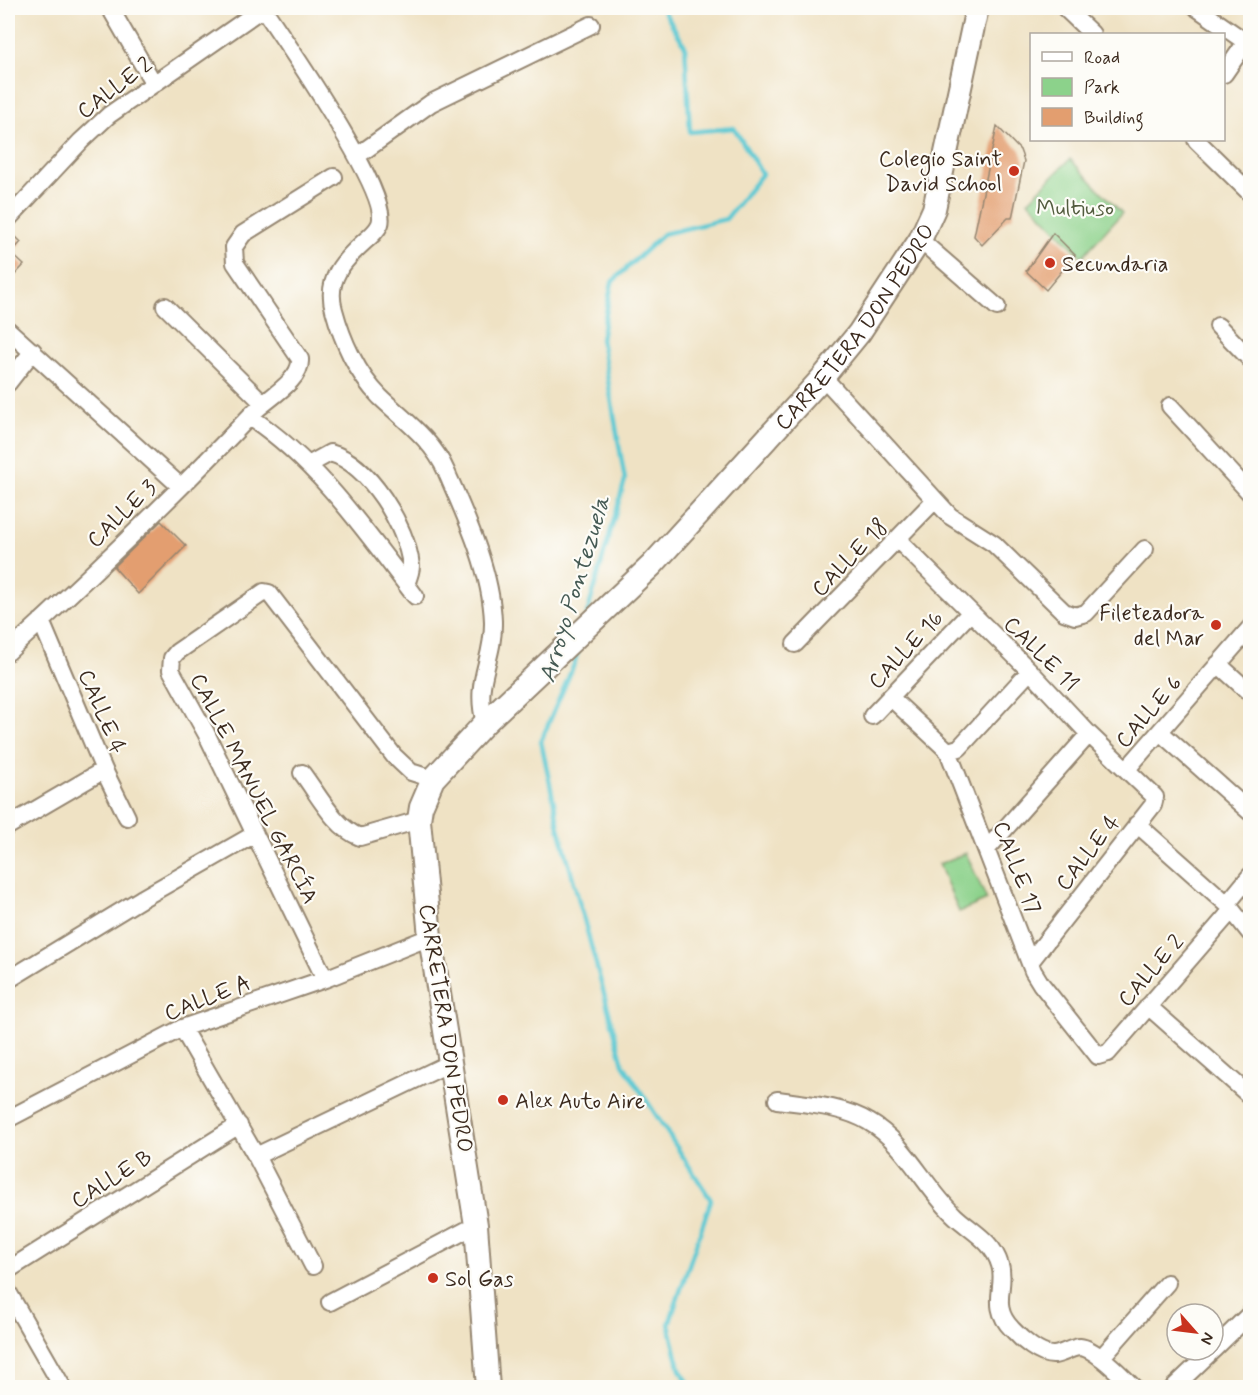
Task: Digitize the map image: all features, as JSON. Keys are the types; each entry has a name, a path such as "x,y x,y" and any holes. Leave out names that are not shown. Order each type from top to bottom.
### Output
{"street":[{"path":"110,8 154,84"},
{"path":"263,8 357,156 382,209 381,222 376,231 345,258 334,276 330,294 351,356 378,395 419,432 445,468 485,572 493,620 492,647 480,688 480,706 485,723"},
{"name":"CALLE 2","path":"8,219 81,141 109,115 263,8"},
{"name":"CARRETERA DON PEDRO","path":"488,1388 476,1225 452,1062 430,937 419,820 421,807 433,779 485,723 652,565 823,377 859,333 920,240 933,209 977,8"},
{"path":"1065,8 1091,33"},
{"path":"1197,8 1222,14 1248,44 1225,73"},
{"path":"357,156 431,103 591,25"},
{"path":"1197,141 1251,193"},
{"name":"CALLE 3","path":"8,652 263,403 297,374 300,359 235,263 234,247 243,234 334,177"},
{"path":"920,240 997,307"},
{"path":"165,306 263,403"},
{"path":"1218,326 1251,359"},
{"path":"8,330 180,486"},
{"path":"8,383 33,351"},
{"path":"823,377 934,501 950,516 994,544 1060,609 1075,615 1091,609 1146,549"},
{"path":"1170,406 1251,493"},
{"path":"250,417 281,437 310,464 410,590 411,568 399,526 373,484 345,457 330,453 310,464"},
{"name":"CALLE 18","path":"795,644 934,501"},
{"name":"CALLE 11","path":"897,539 1030,671 1089,734 1155,797"},
{"name":"CALLE MANUEL GARCÍA","path":"325,979 170,665 177,652 264,592 269,593 297,626 394,756 411,772 433,779"},
{"name":"CALLE 16","path":"872,716 970,613"},
{"name":"CALLE 4","path":"41,621 104,770 127,817"},
{"name":"CALLE 6","path":"1127,769 1251,628"},
{"path":"1218,664 1251,693"},
{"path":"948,751 959,748 1030,671"},
{"name":"CALLE 17","path":"890,697 948,751 988,848 1029,962 1041,984 1095,1054 1101,1057"},
{"path":"1160,732 1251,812"},
{"path":"988,848 1089,734"},
{"path":"8,826 104,770"},
{"path":"302,773 333,814 352,834 360,837 419,820"},
{"name":"CALLE 4","path":"1029,962 1153,805 1155,797"},
{"path":"1137,824 1229,907 1251,933"},
{"path":"8,980 141,898 255,834"},
{"name":"CALLE 2","path":"1101,1057 1108,1053 1148,1006 1229,907 1251,876"},
{"name":"CALLE A","path":"8,1119 182,1028 325,979 430,937"},
{"path":"1148,1006 1251,1096"},
{"path":"182,1028 239,1125 313,1266"},
{"path":"256,1156 452,1062"},
{"path":"777,1100 826,1107 869,1121 897,1145 924,1183 955,1216 986,1240 1001,1266 999,1294 1004,1320 1014,1331 1035,1348 1053,1355 1079,1347 1101,1358 1134,1388"},
{"name":"CALLE B","path":"8,1270 239,1125"},
{"path":"330,1302 476,1225"},
{"path":"1101,1358 1167,1283"},
{"path":"8,1292 63,1388"},
{"path":"1225,1339 1251,1314"},
{"path":"1173,1388 1200,1362"}],"green space":[{"name":"Multiuso","path":"1070,159 1122,213 1082,257 1028,201"},
{"path":"966,853 987,900 959,912 939,864"}],"building":[{"path":"997,126 1020,150 1024,161 1012,218 1008,218 982,245 974,236"},
{"path":"8,229 21,242 11,253 24,265 8,282"},
{"name":"Secundaria","path":"1053,233 1075,255 1046,290 1026,271"},
{"path":"161,521 186,546 138,594 114,567"}],"waterway":[{"name":"Arroyo Pontezuela","path":"587,614 625,480 601,339 612,282 663,234 726,219 762,174 734,128 690,132 685,46 662,8"},
{"name":"Arroyo Pontezuela","path":"579,645 575,662 541,741 559,827 623,1064 711,1200 669,1324 680,1370 692,1388"}],"place":[{"name":"Colegio Saint David School","path":"1014,171"},
{"name":"Secundaria","path":"1050,263"},
{"name":"Fileteadora del Mar","path":"1216,625"},
{"name":"Alex Auto Aire","path":"503,1100"},
{"name":"Sol Gas","path":"433,1278"}]}
